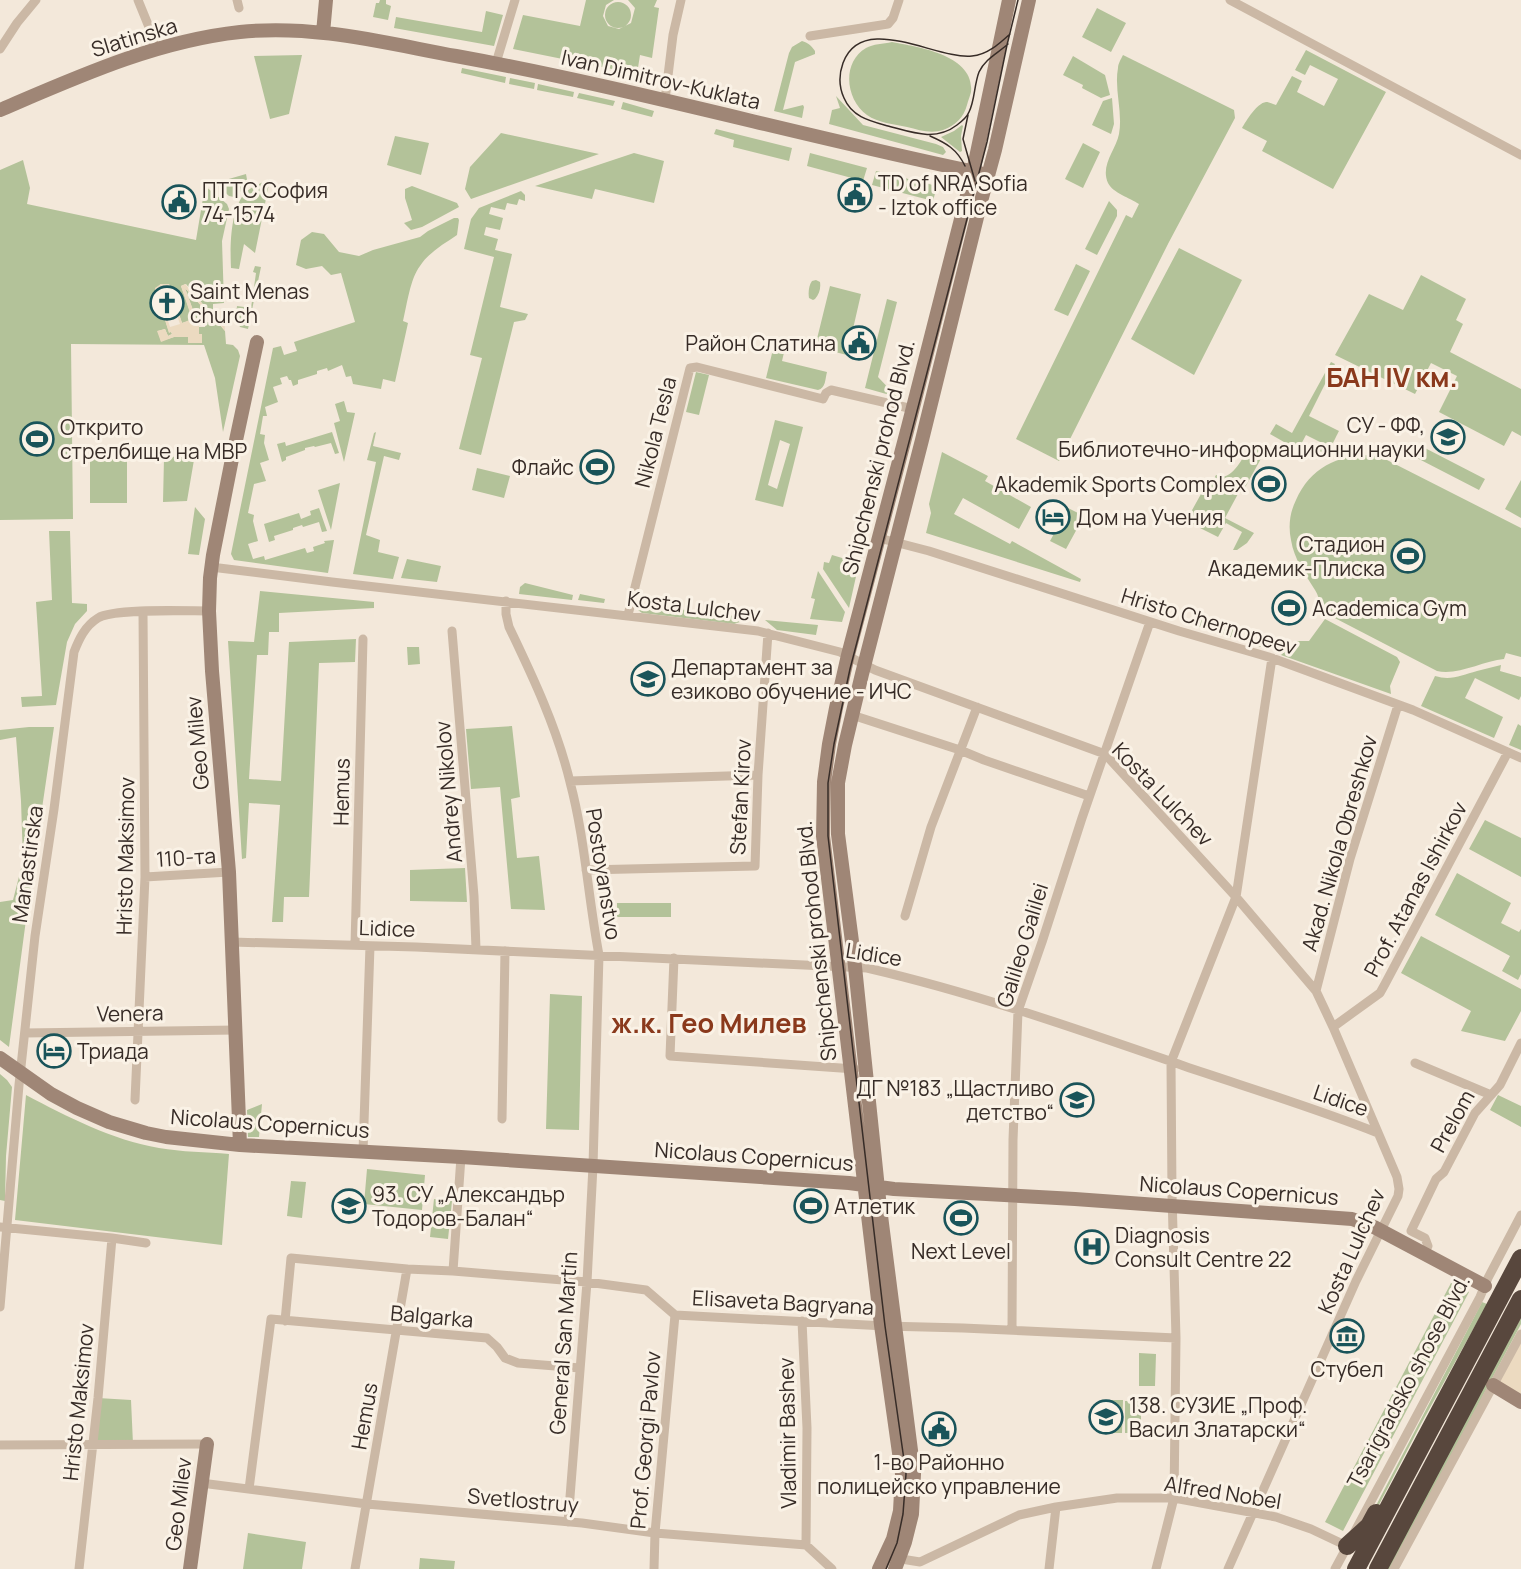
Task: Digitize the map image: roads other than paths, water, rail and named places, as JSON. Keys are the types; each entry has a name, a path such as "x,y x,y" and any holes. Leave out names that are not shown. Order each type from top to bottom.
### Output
{"highway":[{"name":"Tsarigradsko shose Blvd.","path":"1356,1569 1521,1258"},
{"path":"1378,1569 1521,1299"},
{"path":"1347,1546 1369,1526 1395,1476 1415,1459"}],"street":[{"path":"0,49 16,23 36,0"},
{"path":"138,0 156,50"},
{"path":"323,33 326,0"},
{"path":"496,63 514,0"},
{"path":"665,100 673,35 681,0"},
{"path":"810,36 888,24 893,18 899,0"},
{"name":"Shipchenski prohod Blvd.","path":"879,1569 894,1561 912,1514 914,1474 896,1326 851,1069 823,836 824,782 829,744 848,655 973,172 1009,0"},
{"name":"Shipchenski prohod Blvd.","path":"894,1561 893,1539 900,1511 902,1474 881,1325 865,1070 838,834 838,783 844,745 988,175 1029,0"},
{"path":"1230,0 1521,155"},
{"name":"Slatinska","path":"0,110 119,61 218,35 300,30 323,33"},
{"name":"Ivan Dimitrov-Kuklata","path":"323,33 496,63 988,175"},
{"name":"Geo Milev","path":"240,1145 229,872 208,611 211,567 257,342"},
{"path":"628,615 690,368 696,367 823,399 831,390 913,409"},
{"name":"Hristo Chernopeev","path":"879,538 929,551 1150,622 1272,658 1398,705 1521,758"},
{"name":"Kosta Lulchev","path":"211,567 768,633 833,649 875,669 1105,754 1236,897 1316,991 1378,1132 1399,1189 1398,1196 1356,1281 1228,1569"},
{"name":"Postoyanstvo","path":"506,601 509,627 560,747 570,781 586,870 599,955 593,1166"},
{"name":"Manastirska","path":"0,1307 4,1227 36,927 56,797 74,652 82,634 99,617 117,613 208,611"},
{"name":"Hristo Maksimov","path":"135,1100 145,877 143,612"},
{"name":"Galileo Galilei","path":"1012,1330 1013,1140 1018,1011 1089,796 1150,622"},
{"name":"Andrey Nikolov","path":"453,631 474,896 476,950"},
{"name":"Stefan Kirov","path":"586,870 755,866 758,775 768,633"},
{"name":"Hemus","path":"356,945 363,639"},
{"path":"1156,1569 1174,1498 1176,1338 1171,1062 1236,897 1272,658"},
{"name":"Akad. Nikola Obreshkov","path":"1316,991 1350,859 1398,705"},
{"path":"905,916 928,836 977,707"},
{"path":"852,715 960,750 1089,796"},
{"name":"Prof. Atanas Ishirkov","path":"1333,1027 1380,993 1509,752"},
{"path":"570,781 758,775"},
{"name":"110-та","path":"145,877 229,872"},
{"name":"Lidice","path":"232,942 505,951 867,968 907,977 1018,1011 1378,1132"},
{"path":"363,1152 370,946"},
{"path":"502,1119 505,951"},
{"path":"674,958 670,1056 865,1070"},
{"name":"Venera","path":"25,1033 236,1029"},
{"path":"1491,1095 1500,1085 1521,1044"},
{"name":"Nicolaus Copernicus","path":"0,1058 51,1094 76,1108 109,1122 166,1137 240,1145 461,1157 1352,1219 1369,1224 1485,1286"},
{"name":"Prelom","path":"1415,1063 1491,1095 1475,1113 1444,1172 1436,1179 1411,1231 1425,1238 1428,1243 1424,1254"},
{"path":"453,1271 461,1157"},
{"name":"General San Martin","path":"568,1522 587,1282 593,1166"},
{"name":"Tsarigradsko shose Blvd.","path":"1335,1569 1521,1215"},
{"path":"4,1227 112,1238 146,1244"},
{"name":"Hristo Maksimov","path":"79,1569 112,1238"},
{"name":"Elisaveta Bagryana","path":"285,1321 291,1258 587,1282 646,1290 675,1315 1176,1338"},
{"name":"Hemus","path":"355,1569 407,1269"},
{"name":"Prof. Georgi Pavlov","path":"654,1569 655,1533 675,1315"},
{"name":"Balgarka","path":"249,1489 271,1319 487,1338 505,1358 518,1363 580,1368"},
{"name":"Vladimir Bashev","path":"802,1321 807,1428 806,1545"},
{"path":"1394,1569 1521,1334"},
{"path":"1493,1385 1521,1402"},
{"path":"0,1444 207,1444"},
{"name":"Geo Milev","path":"190,1569 207,1444"},
{"name":"Svetlostruy","path":"201,1483 367,1504 568,1522 655,1533 806,1545"},
{"name":"Alfred Nobel","path":"894,1561 920,1566 1019,1515 1117,1498 1174,1498 1254,1513 1291,1521 1347,1546"},
{"path":"1049,1569 1056,1507"},
{"path":"806,1545 832,1569"}],"tram line":[{"path":"886,1569 897,1543 903,1514 906,1474 885,1326 828,836 828,783 850,669 987,142 1018,0"},
{"path":"1008,44 988,60 979,72 967,116 957,125 940,133 914,133 868,120 852,110 842,94 840,80 843,63 853,48 866,41 883,39 957,55 972,56 988,51 1010,34"},
{"path":"968,115 963,139 975,181"},
{"path":"930,136 950,147 965,166"}],"place":[{"name":"TD of NRA Sofia - Iztok office","path":"855,195"},
{"name":"ПТТС София 74-1574","path":"179,202"},
{"name":"Saint Menas church","path":"167,303"},
{"name":"Район Слатина","path":"859,343"},
{"name":"СУ - ФФ, Библиотечно-информационни науки","path":"1448,437"},
{"name":"Открито стрелбище на МВР","path":"37,439"},
{"name":"Флайс","path":"597,467"},
{"name":"Akademik Sports Complex","path":"1269,484"},
{"name":"Дом на Учения","path":"1053,517"},
{"name":"Стадион Академик-Плиска","path":"1408,556"},
{"name":"Academica Gym","path":"1289,608"},
{"name":"Департамент за езиково обучение - ИЧС","path":"648,679"},
{"name":"Триада","path":"54,1051"},
{"name":"ДГ №183 „Щастливо детство“","path":"1077,1100"},
{"name":"93. СУ „Александър Тодоров-Балан“","path":"349,1206"},
{"name":"Атлетик","path":"811,1206"},
{"name":"Next Level","path":"961,1218"},
{"name":"Diagnosis Consult Centre 22","path":"1092,1247"},
{"name":"Стубел","path":"1347,1336"},
{"name":"138. СУЗИЕ „Проф. Васил Златарски“","path":"1106,1417"},
{"name":"1-во Районно полицейско управление","path":"939,1429"}],"district":[{"name":"БАН IV км.","path":"1392,376"},
{"name":"ж.к. Гео Милев","path":"709,1022"}]}
